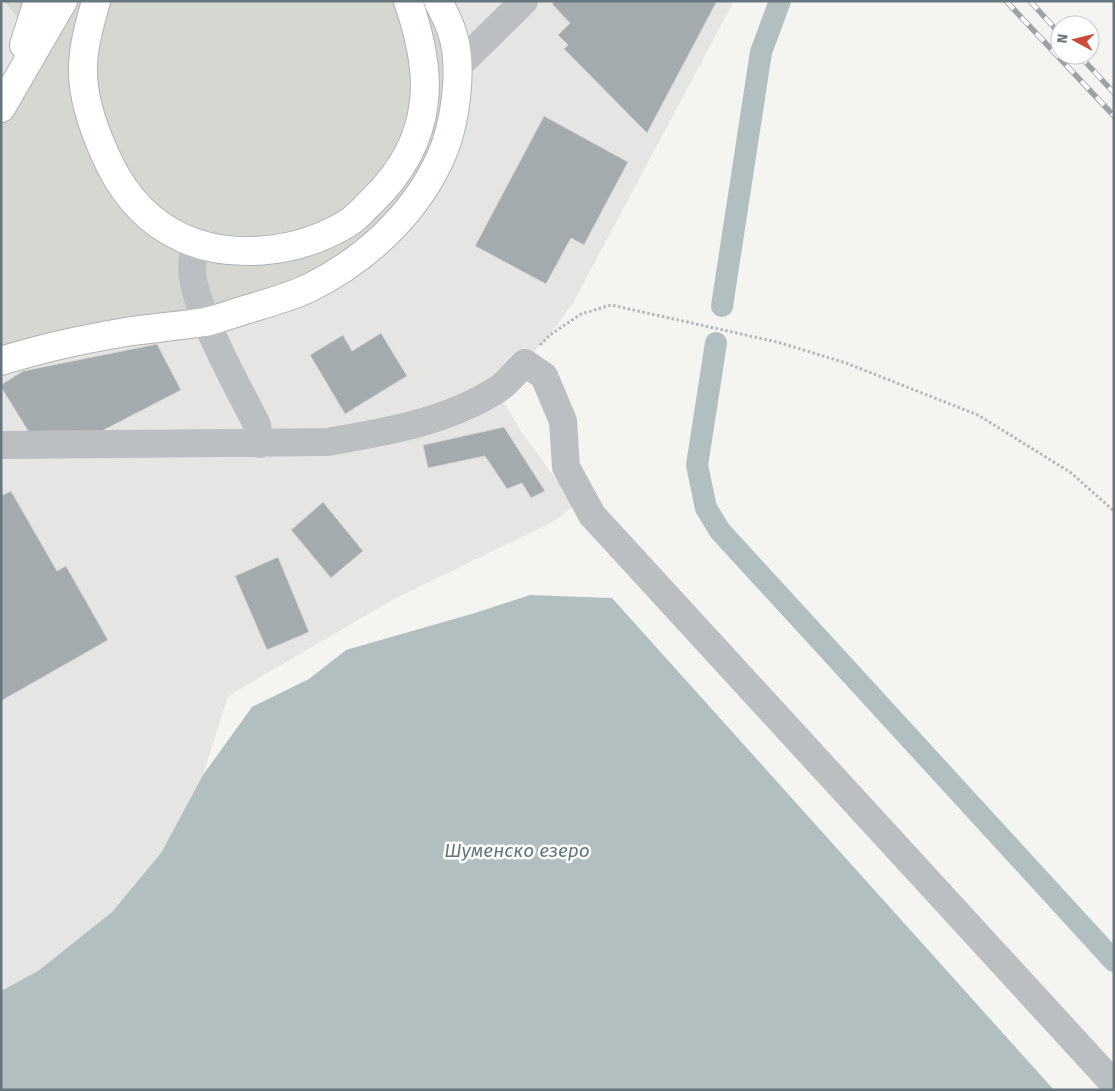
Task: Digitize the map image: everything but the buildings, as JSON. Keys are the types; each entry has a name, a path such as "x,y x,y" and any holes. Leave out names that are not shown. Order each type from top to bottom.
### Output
{"main road":[{"path":"1,93 29,32 38,1"},
{"path":"1,108 63,1"},
{"path":"96,1 83,68 87,103 102,148 124,191 142,211 170,232 199,244 231,249 264,251 293,246 325,236 353,220 399,172 416,136 424,101 424,63 417,27 408,1"},
{"path":"1,361 49,346 126,332 206,321 308,288 344,267 380,239 411,208 431,179 448,144 454,106 456,67 452,33 438,1"}],"street":[{"path":"456,67 524,1"},
{"path":"199,244 193,259 193,281 198,304 257,425 260,444"},
{"path":"1,446 327,442 377,434 450,414 499,389 525,363 544,376 564,421 566,467 592,515 1114,1084"}],"path":[{"path":"525,363 550,334 581,314 612,305 777,342 846,363 978,415 1070,472 1114,511"}],"shaded area":[{"path":"1,1 4,1 29,32 1,93"},
{"path":"4,1 438,1 452,33 431,179 309,288 1,361 1,93 29,32"},
{"path":"63,1 734,1 573,303 550,335 498,391 520,430 575,505 553,522 394,599 228,696 203,775 161,853 112,912 38,971 1,991 1,108"}],"water":[{"name":"Шуменско езеро","path":"530,595 612,598 1054,1090 1,1090 1,991 38,971 112,912 161,853 203,775 252,707 309,679 346,650"}],"waterway":[{"path":"722,306 761,52 780,1"},
{"path":"716,343 697,465 706,508 720,531 1114,961"}],"railway":[{"path":"1006,1 1114,116"},
{"path":"1030,1 1050,23"},
{"path":"1088,65 1114,93"}]}
